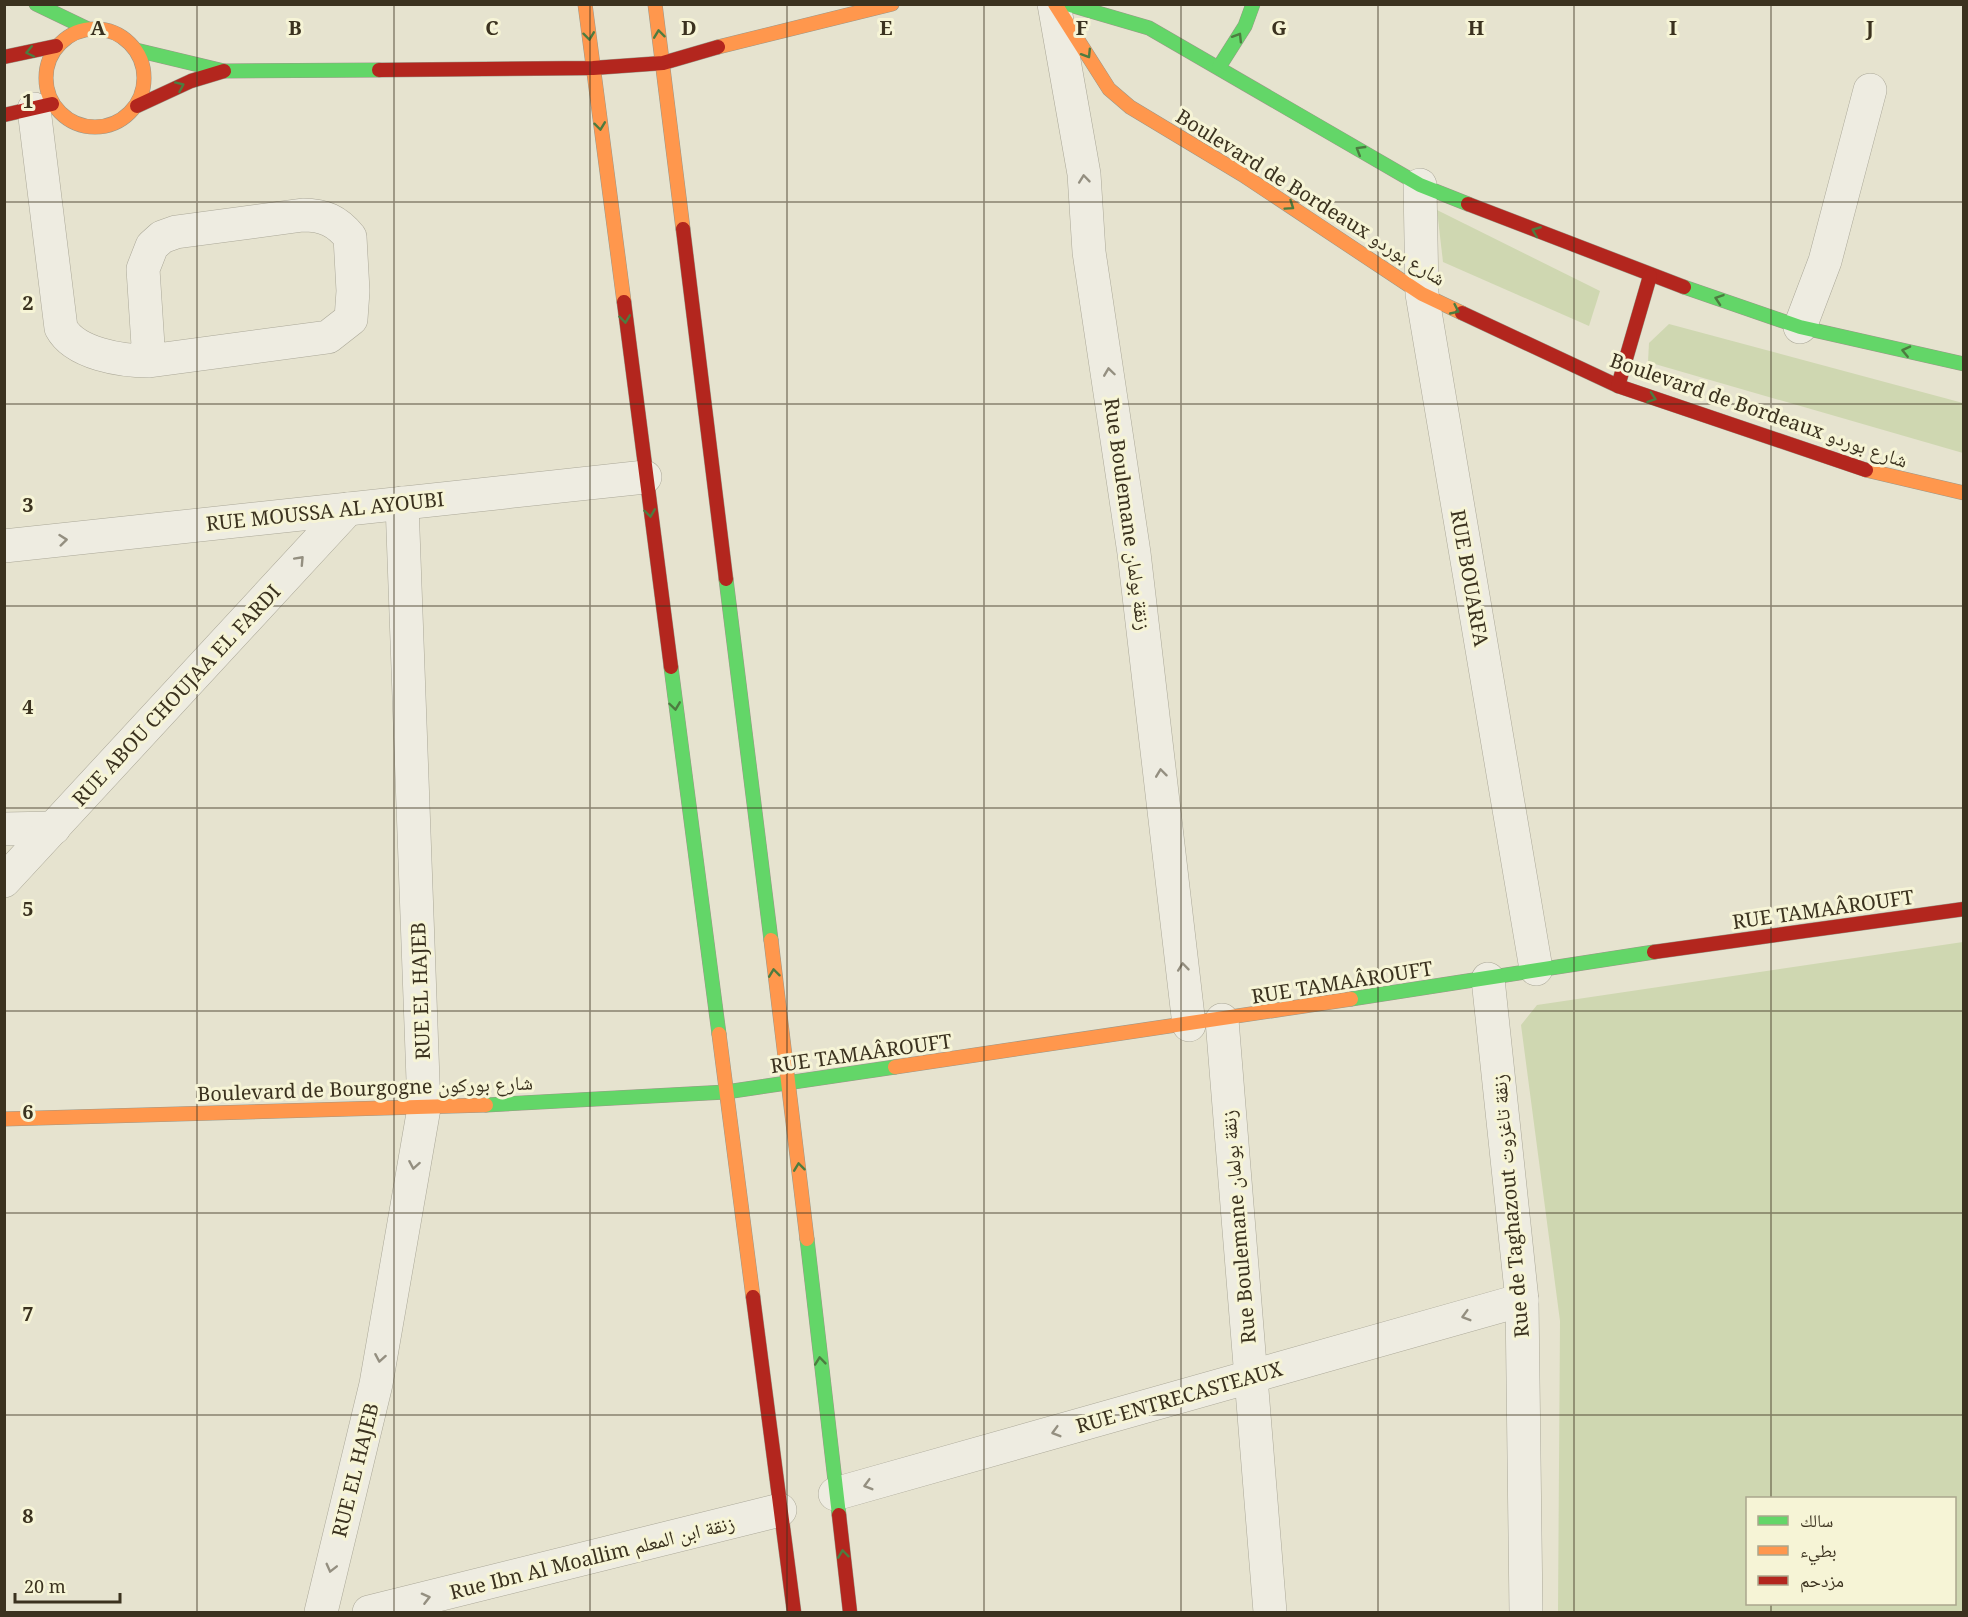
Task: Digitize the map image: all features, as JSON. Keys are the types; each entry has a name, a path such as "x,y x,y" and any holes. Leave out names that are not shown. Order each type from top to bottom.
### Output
{"main road":[{"path":"34,4 88,29"},
{"path":"34,4 60,43"},
{"path":"585,4 794,1612"},
{"path":"655,4 788,1084 850,1612"},
{"path":"136,50 224,71 593,68 663,63 738,41 892,4"},
{"name":"Boulevard de Bordeaux شارع بوردو","path":"1054,4 1109,89 1130,107 1243,175 1422,294 1618,386 1878,474 1964,493"},
{"path":"1067,4 1149,28 1220,67 1419,185 1650,276 1800,327 1964,364"},
{"path":"1220,67 1245,26 1252,4"},
{"path":"137,106 144,87 143,67 136,50 123,37 107,29 88,29 70,34 60,43 46,64 45,85 30,110 84,126 104,127 123,119 137,106 191,81 224,71"},
{"path":"4,57 60,43"},
{"path":"1618,386 1650,276"},
{"name":"RUE TAMAÂROUFT","path":"726,1092 1222,1020 1488,979 1536,969 1964,909"},
{"name":"Boulevard de Bourgogne شارع بوركون","path":"4,1119 424,1108 726,1092"}],"street":[{"name":"Rue Boulemane زنقة بولمان","path":"1054,4 1084,174 1089,252 1134,553 1189,1025"},
{"path":"1800,327 1825,261 1870,90"},
{"path":"30,110 61,328 67,338 100,354 131,361 149,360 328,337 351,319 353,291 350,237 334,222 318,215 195,228 162,237 152,246 143,269 149,360"},
{"name":"RUE BOUARFA","path":"1419,185 1422,294 1536,969"},
{"name":"RUE MOUSSA AL AYOUBI","path":"4,546 645,477"},
{"name":"RUE EL HAJEB","path":"321,1612 376,1384 424,1108 402,503"},
{"name":"RUE ABOU CHOUJAA EL FARDI","path":"4,881 348,509"},
{"path":"4,829 54,828"},
{"name":"Rue de Taghazout زنقة تاغزوت","path":"1488,979 1522,1300 1526,1612"},
{"name":"Rue Boulemane زنقة بولمان","path":"1222,1020 1270,1612"},
{"name":"RUE ENTRECASTEAUX","path":"835,1494 1522,1300"},
{"name":"Rue Ibn Al Moallim زنقة ابن المعلم","path":"369,1612 780,1510"}],"green space":[{"path":"1437,210 1600,291 1589,326 1443,262"},
{"path":"1669,324 1963,403 1963,453 1648,362 1649,343"},
{"path":"1963,942 1963,1612 1558,1612 1560,1321 1521,1025 1537,1005"}],"traffic: fast":[{"path":"36,4 88,29"},
{"path":"1067,4 1149,28 1420,185 1468,204"},
{"path":"1219,67 1245,26 1253,4"},
{"path":"136,50 224,71 379,70"},
{"path":"1684,287 1800,327 1964,364"},
{"path":"726,579 771,940"},
{"path":"671,667 719,1034"},
{"path":"1351,999 1654,952"},
{"path":"486,1105 726,1092 895,1067"},
{"path":"807,1239 839,1515"}],"traffic: slow":[{"path":"585,4 624,302"},
{"path":"655,4 683,229"},
{"path":"718,47 892,4"},
{"path":"1055,4 1109,89 1130,107 1243,175 1422,294 1462,313"},
{"path":"95,29 114,32 130,43 141,59 144,78 141,97 130,113 114,124 95,127 76,124 60,113 49,97 46,78 49,59 60,43 76,32 95,29"},
{"path":"1866,470 1964,493"},
{"path":"771,940 807,1239"},
{"path":"895,1067 1351,999"},
{"path":"719,1034 753,1297"},
{"path":"4,1119 486,1105"}],"traffic: jam":[{"path":"4,57 56,46"},
{"path":"379,70 593,68 663,63 718,47"},
{"path":"137,106 191,81 224,71"},
{"path":"4,115 52,104"},
{"path":"1468,204 1684,287"},
{"path":"683,229 726,579"},
{"path":"1618,386 1650,276"},
{"path":"624,302 671,667"},
{"path":"1462,313 1618,386 1866,470"},
{"path":"1654,952 1964,909"},
{"path":"753,1297 794,1612"},
{"path":"839,1515 850,1612"}]}
